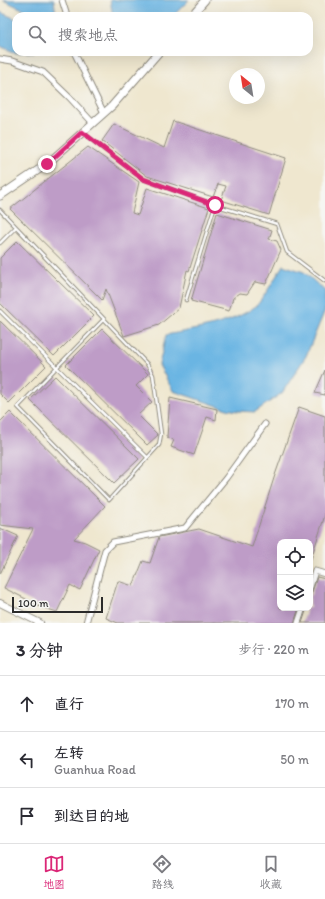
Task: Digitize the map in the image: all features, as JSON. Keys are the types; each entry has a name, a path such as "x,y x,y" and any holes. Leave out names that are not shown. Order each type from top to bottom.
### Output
{"main road":[{"path":"194,12 204,0"},
{"path":"0,196 47,164 112,106 156,56"}],"street":[{"path":"62,0 65,12"},
{"path":"76,56 104,113"},
{"path":"0,59 44,72 70,97 92,123"},
{"path":"86,623 105,550 113,542 185,528 226,478 265,424"},
{"path":"313,577 315,571 325,574"},
{"path":"0,603 40,623"},
{"path":"298,623 302,611"}],"lane":[{"path":"82,132 143,179 215,205 277,224 287,252 325,281"},
{"path":"186,300 215,205"},
{"path":"0,210 147,364 153,375 162,434 159,445 110,500 18,407 104,319"},
{"path":"0,243 16,227"},
{"path":"0,311 147,458"}],"water":[{"path":"3,0 54,0 56,12 30,12"},
{"path":"110,0 189,0 177,12 112,12"},
{"path":"0,12 12,17 12,51 0,46"},
{"path":"283,265 304,272 325,291 325,310 306,356 282,393 255,412 227,409 173,391 159,365 166,335 224,322 246,312 259,303"}],"building":[{"path":"173,121 286,158 269,215 221,200 226,186 218,184 213,197 147,176 102,141 114,124 164,148"},
{"path":"88,147 139,182 132,213 138,215 147,188 209,208 189,271 187,270 179,308 159,325 124,336 106,289 102,300 10,209"},
{"path":"217,213 272,230 269,239 277,241 281,250 266,284 255,282 247,294 240,293 233,298 229,311 191,301"},
{"path":"17,241 94,316 54,356 0,303 0,258"},
{"path":"0,321 46,366 9,403 0,394"},
{"path":"102,329 148,374 136,386 152,402 138,415 158,435 147,445 66,365"},
{"path":"325,370 325,395 315,393"},
{"path":"55,376 139,459 114,483 30,400"},
{"path":"170,398 217,409 216,420 207,417 194,455 171,447 174,440 167,437"},
{"path":"299,407 325,416 325,515 313,553 313,539 277,539 277,611 298,611 294,623 118,623 106,618 118,581 133,586 143,561 150,563 159,537 199,529 252,547"},
{"path":"10,412 105,506 74,539 85,542 99,549 80,590 70,585 57,612 35,605 36,604 4,588 33,529 0,525 0,422"},
{"path":"0,528 18,536 0,574"},
{"path":"317,577 325,579 325,623 302,623 306,611 313,611 313,589"}],"route":[{"path":"47,164 82,132 143,179 215,205"}]}
